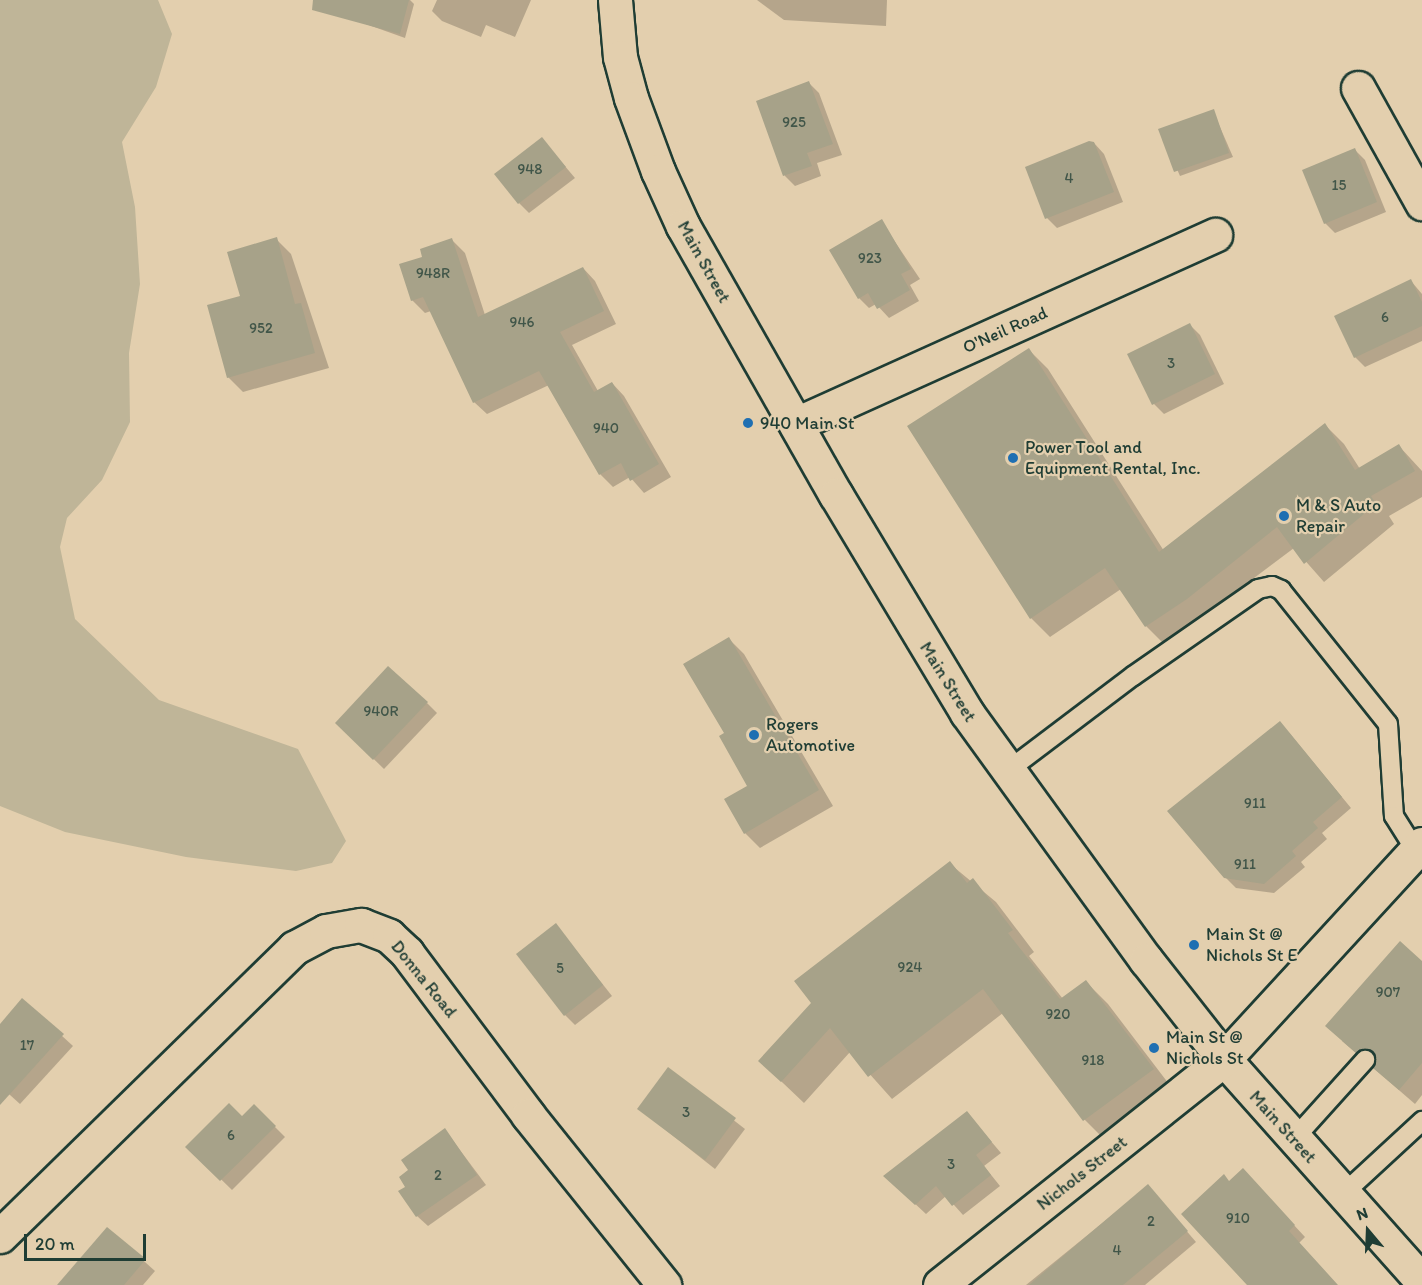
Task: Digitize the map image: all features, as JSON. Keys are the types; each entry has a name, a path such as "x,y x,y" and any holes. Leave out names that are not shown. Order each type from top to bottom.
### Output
{"street":[{"name":"Main Street","path":"615,0 624,71 658,171 683,226 929,651 1006,772 1224,1059 1293,1140 1422,1281"},
{"path":"1358,88 1422,203"},
{"name":"O'Neil Road","path":"796,424 1215,235"},
{"name":"Nichols Street","path":"940,1285 1224,1059 1419,847"},
{"name":"Donna Road","path":"0,1236 286,954 326,930 361,925 388,936 407,953 528,1114 664,1285"}],"lane":[{"path":"1006,772 1143,669 1258,589 1272,586 1283,592 1388,724 1394,816 1419,847"},
{"path":"1293,1140 1365,1060"},
{"path":"1343,1194 1422,1121"}],"shaded area":[{"path":"0,0 158,0 172,34 156,87 122,142 135,207 140,284 129,353 130,422 102,480 67,518 60,547 75,619 159,700 298,749 346,841 332,863 296,871 186,857 65,832 0,806"}],"building":[{"path":"313,0 409,0 400,34 312,10"},
{"path":"809,81 833,144 807,153 812,166 783,176 756,101"},
{"path":"1214,109 1229,153 1174,172 1158,129"},
{"path":"542,137 566,167 518,204 494,174"},
{"path":"1089,141 1094,142 1114,192 1045,219 1025,167"},
{"path":"1355,148 1377,202 1324,224 1302,170"},
{"path":"882,219 911,269 901,274 910,290 877,309 868,293 858,299 829,250"},
{"path":"277,237 295,304 301,303 315,353 227,378 207,305 240,296 227,252"},
{"path":"452,238 478,317 583,267 604,311 560,332 594,392 612,382 659,464 630,481 621,463 599,475 539,371 473,403 423,297 411,301 399,264 422,257 420,249"},
{"path":"1411,279 1422,302 1422,326 1354,358 1334,316"},
{"path":"1190,323 1215,374 1152,405 1127,354"},
{"name":"Power Tool and Equipment Rental, Inc.","path":"1029,348 1159,552 1325,423 1355,470 1399,444 1415,471 1371,496 1376,504 1304,564 1277,527 1187,599 1145,627 1105,568 1030,619 907,426"},
{"name":"Rogers Automotive","path":"729,637 819,790 744,834 724,799 747,786 719,736 724,733 683,664"},
{"path":"388,666 428,702 373,760 335,723"},
{"path":"1280,721 1342,797 1313,822 1318,828 1292,851 1296,856 1264,884 1224,878 1167,811"},
{"path":"950,861 967,883 973,878 1013,930 1008,933 1060,999 1086,980 1154,1069 1083,1121 983,989 868,1077 830,1028 781,1082 758,1061 811,1003 794,981"},
{"path":"556,923 603,985 564,1016 516,954"},
{"path":"1400,941 1422,961 1422,1063 1399,1090 1373,1068 1376,1057 1372,1051 1362,1049 1356,1053 1325,1026"},
{"path":"22,998 64,1034 0,1105 0,1024"},
{"path":"668,1067 736,1118 705,1160 637,1109"},
{"path":"229,1103 242,1116 254,1104 276,1126 220,1181 185,1147"},
{"path":"967,1111 992,1142 976,1155 991,1175 952,1206 936,1186 915,1205 883,1176"},
{"path":"445,1128 477,1175 416,1217 398,1191 405,1187 399,1177 408,1170 401,1160"},
{"path":"1243,1168 1295,1225 1289,1231 1338,1285 1247,1285 1181,1214 1224,1174 1229,1181"},
{"path":"1148,1184 1188,1231 1123,1285 1029,1285"},
{"path":"107,1227 146,1259 124,1285 57,1285"}],"place":[{"name":"940 Main St","path":"748,423"},
{"name":"Power Tool and Equipment Rental, Inc.","path":"1013,458"},
{"name":"M & S Auto Repair","path":"1284,516"},
{"name":"Rogers Automotive","path":"754,735"},
{"name":"Main St @ Nichols St E","path":"1194,945"},
{"name":"Main St @ Nichols St","path":"1154,1048"}]}
